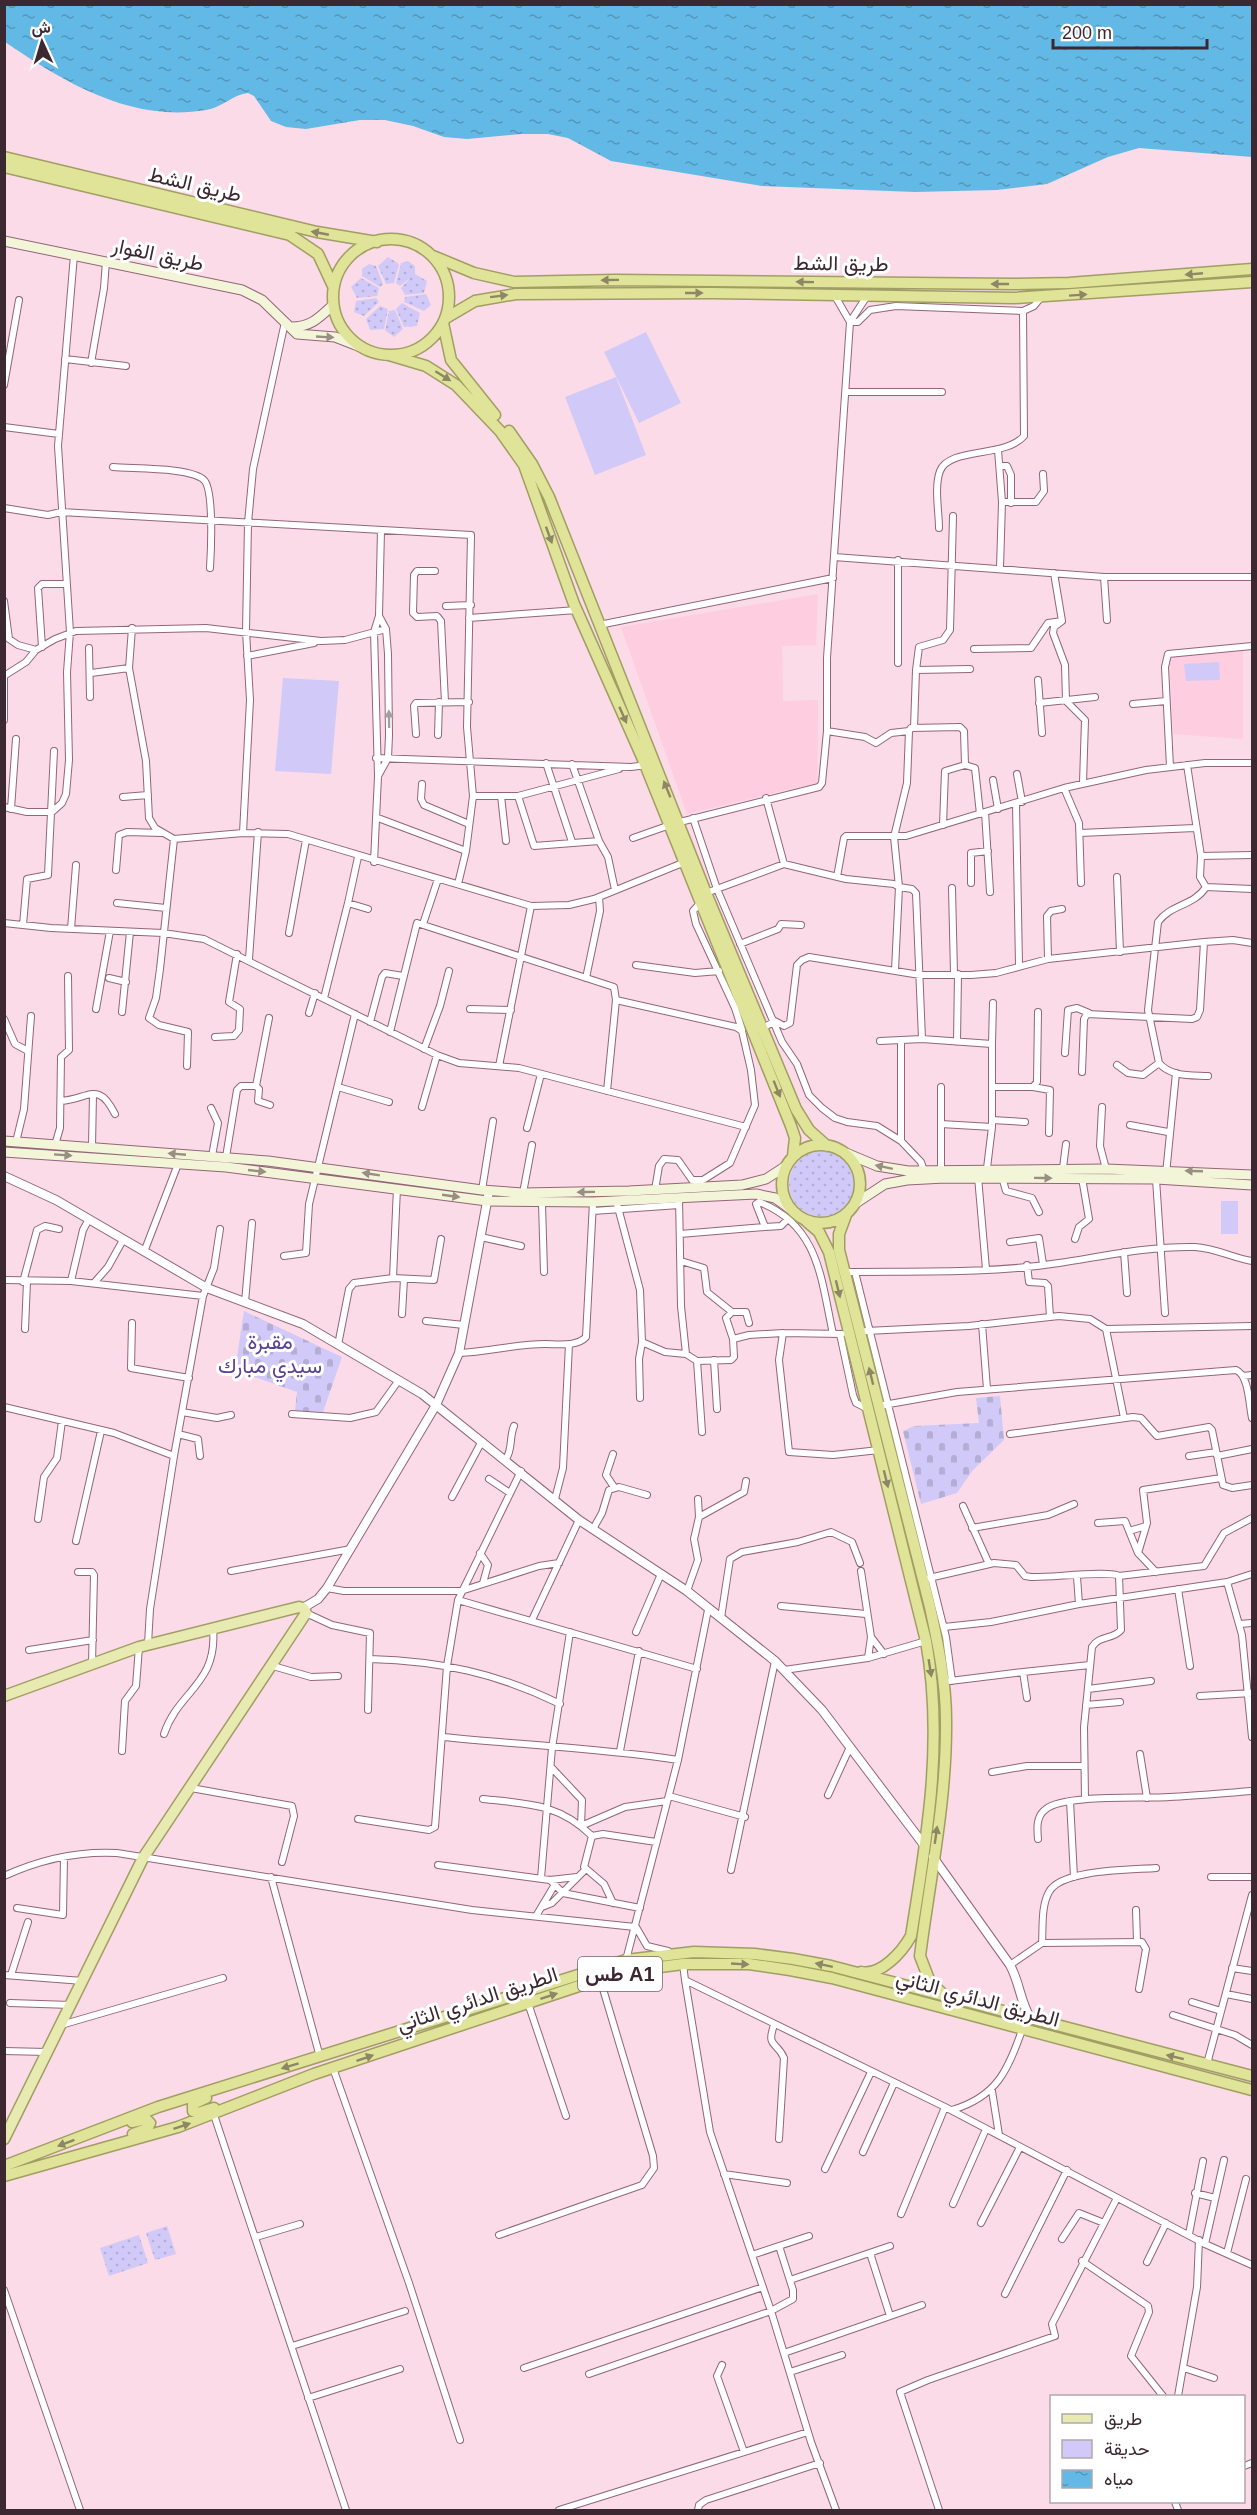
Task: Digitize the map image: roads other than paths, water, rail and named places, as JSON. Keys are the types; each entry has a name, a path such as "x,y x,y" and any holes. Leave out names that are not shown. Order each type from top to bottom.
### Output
{"highway":[{"name":"طريق الشط","path":"4,158 317,232 377,242"},
{"name":"طريق الشط","path":"4,167 290,235 318,254 333,286"},
{"path":"651,763 577,610 528,474 518,455 456,385 426,366 361,347 348,337 339,324 333,305 333,286 338,271 348,257 362,247 392,239 407,241 433,256 445,275 450,296 445,321 451,360 532,464 549,497 703,898 750,997 796,1109 809,1130 827,1146"},
{"name":"طريق الشط","path":"433,256 474,273 514,282 615,280 1014,284 1069,283 1252,269"},
{"name":"طريق الشط","path":"445,321 476,301 516,294 1042,296 1252,282"},
{"path":"389,355 411,352 430,341 445,321"},
{"path":"703,898 722,969 767,1064 795,1138 793,1156"},
{"path":"795,1138 802,1139 809,1130"},
{"path":"846,1215 822,1223 790,1215 782,1189 786,1166 793,1156 812,1146 827,1146 846,1153 856,1165 861,1180 856,1203 846,1215 839,1234 850,1272 850,1333"},
{"path":"805,1220 824,1239 850,1333 879,1406 934,1606 948,1681 945,1770 933,1857 921,1909 910,1936 892,1959 866,1973 845,1970"},
{"path":"824,1239 830,1234 839,1234"},
{"path":"879,1406 879,1450 926,1641 934,1694 935,1743 932,1793 924,1845 921,1963 934,1987 949,1998"},
{"name":"الطريق الدائري الثاني","path":"4,2166 158,2107 626,1960 677,1953 755,1954 845,1970 1032,2021 1252,2076"},
{"name":"الطريق الدائري الثاني","path":"4,2176 214,2115 314,2074 600,1979 629,1971 683,1964 750,1964 832,1978 1022,2031 1252,2090"},
{"path":"259,2076 193,2104 193,2111 198,2113 229,2104 314,2074"},
{"path":"62,2158 143,2130 150,2123 141,2119 93,2133"}],"main road":[{"name":"طريق الفوار","path":"4,241 242,290 262,300 301,336 334,337 361,347"},
{"path":"288,325 303,327 316,322 333,305"},
{"path":"4,1141 319,1166 542,1203 593,1206 679,1201 704,1188 766,1195 790,1215"},
{"path":"4,1152 178,1164 486,1194 704,1188 758,1182 786,1166"},
{"path":"846,1153 888,1168 925,1175 1082,1178 1252,1175"},
{"path":"856,1203 885,1184 941,1169 1106,1169 1252,1185"},
{"path":"4,1696 143,1646 305,1610"},
{"path":"4,2139 143,1858 273,1666 305,1610"}],"street":[{"path":"16,739 6,809 52,812 62,803 66,794 69,722 67,672 70,632 61,512 59,434 74,255"},
{"path":"91,363 104,288 106,261"},
{"path":"835,296 850,322"},
{"path":"633,838 693,818 819,786 827,731 827,658 850,322 867,296"},
{"path":"850,322 858,322 870,310 896,306 1023,311 1034,306 1042,296"},
{"path":"4,385 19,300"},
{"path":"939,528 938,476 943,466 953,459 998,450 1017,442 1025,431 1023,311"},
{"path":"243,833 250,700 246,631 248,523 253,469 288,325"},
{"path":"65,359 126,366"},
{"path":"846,392 942,393"},
{"path":"4,427 59,434"},
{"path":"998,450 1002,502 1000,568"},
{"path":"1001,466 1007,466 1010,471 1011,503"},
{"path":"113,467 188,473 203,479 207,484 211,520 210,568"},
{"path":"1002,502 1036,502 1041,497 1043,474"},
{"path":"4,508 48,515 61,512 471,536 467,727 473,796 458,884"},
{"path":"895,970 899,887 894,837 907,783 919,647 943,640 950,633 953,516"},
{"path":"374,862 378,818 378,776 374,632 379,616 381,530"},
{"path":"834,557 1104,576 1252,577"},
{"path":"898,560 898,663"},
{"path":"435,571 417,571 414,575 413,613 417,617 437,616 441,621 442,702 438,735"},
{"path":"1054,573 1062,621"},
{"path":"1104,576 1107,620"},
{"path":"599,625 833,578"},
{"path":"39,648 38,588 42,584 66,584"},
{"path":"4,601 7,634 13,643 39,648"},
{"path":"446,606 471,605"},
{"path":"469,618 577,610"},
{"path":"378,776 388,758 388,654 386,629 379,616"},
{"path":"974,649 1030,648 1044,626 1052,621 1062,621"},
{"path":"1062,621 1054,627 1053,633 1065,665 1066,701 1084,720 1083,783"},
{"path":"132,628 129,668 144,749 151,824 174,839 258,832 288,834 374,862 531,906 569,905 599,897 705,853"},
{"path":"4,720 4,677 26,662 39,648 70,632 132,628 206,628 321,641"},
{"path":"247,656 321,641 345,640 386,629"},
{"path":"1170,767 1165,667 1170,653 1252,646"},
{"path":"89,648 90,697"},
{"path":"91,673 129,668"},
{"path":"916,670 970,669"},
{"path":"1038,680 1042,733"},
{"path":"1039,703 1095,697"},
{"path":"1133,704 1166,701"},
{"path":"416,734 414,704 469,702"},
{"path":"827,731 866,737 876,743 891,733 911,729 963,729 965,765"},
{"path":"23,925 26,880 48,875 54,752"},
{"path":"376,758 627,767"},
{"path":"546,763 572,842"},
{"path":"473,796 518,796 627,767 651,763"},
{"path":"837,877 846,836 894,837 943,825 1083,783 1170,767 1252,763"},
{"path":"572,765 599,841 608,857 615,890"},
{"path":"943,825 945,771 965,765 975,768 988,851 990,892"},
{"path":"1186,765 1201,856 1200,877 1206,887"},
{"path":"1017,774 1019,803 1018,965"},
{"path":"993,780 998,809"},
{"path":"422,784 421,799 424,805 469,824"},
{"path":"1064,788 1077,814 1080,833 1081,883"},
{"path":"123,797 148,795"},
{"path":"501,796 506,841"},
{"path":"518,796 534,846 599,841"},
{"path":"766,798 784,864"},
{"path":"378,818 465,851"},
{"path":"693,818 717,889 740,944 775,1021 782,1042 797,1064 809,1095 836,1118 847,1122 877,1126 901,1141 921,1162 925,1175"},
{"path":"1080,833 1195,828"},
{"path":"117,870 119,835 126,832 165,834"},
{"path":"249,960 258,832"},
{"path":"174,839 156,998 149,1018 159,1025 188,1032 187,1066"},
{"path":"289,933 306,840"},
{"path":"971,883 971,853 988,851"},
{"path":"1201,856 1252,855"},
{"path":"324,998 358,856"},
{"path":"703,898 717,889 784,864 837,877 912,889 916,893 922,1039"},
{"path":"71,929 76,865"},
{"path":"829,875 838,866"},
{"path":"1117,877 1120,952"},
{"path":"423,924 438,879"},
{"path":"1206,887 1252,889"},
{"path":"1206,887 1193,902 1180,903 1160,918 1154,949 1148,1010 1159,1063 1166,1071 1208,1076"},
{"path":"952,888 957,1042"},
{"path":"586,978 600,911 599,897"},
{"path":"117,903 166,908"},
{"path":"348,903 368,909"},
{"path":"500,1066 531,906"},
{"path":"1048,959 1047,916 1051,911 1062,909"},
{"path":"4,923 163,933 204,939 424,1049 459,1063 500,1066 541,1074 746,1127"},
{"path":"390,1032 415,924 423,924 463,940 521,956 562,972 614,987 616,1000 607,1091"},
{"path":"740,944 778,929 782,924 801,925"},
{"path":"96,1009 110,931"},
{"path":"122,1012 130,932"},
{"path":"775,1021 784,1026 790,1023 797,965 802,960 814,957 920,975 996,974 1018,965 1048,959 1204,942 1233,940 1252,943"},
{"path":"1065,1053 1068,1010 1077,1008 1089,1013 1150,1018 1192,1019 1197,1017 1200,1010 1204,942"},
{"path":"215,1037 234,1036 239,1030 240,1009 229,1002 237,954"},
{"path":"636,965 695,973 722,969 742,1031 752,1070 756,1101 733,1158 704,1188 692,1180 678,1160 664,1159 659,1166 655,1190"},
{"path":"424,1049 440,1006 449,970"},
{"path":"370,1022 382,976 385,973 403,976"},
{"path":"54,1145 60,1128 61,1057 69,1050 68,976"},
{"path":"110,978 126,982"},
{"path":"750,997 761,990"},
{"path":"309,1013 315,993"},
{"path":"616,1000 661,1008 742,1031"},
{"path":"987,1168 992,1124 993,1004"},
{"path":"470,1010 510,1010"},
{"path":"1033,1087 1039,1076 1038,1012"},
{"path":"1082,1071 1084,1019 1089,1013"},
{"path":"284,1256 306,1253 309,1204 355,1014"},
{"path":"16,1142 24,1109 31,1016"},
{"path":"255,1086 269,1018"},
{"path":"4,1019 15,1044 28,1051"},
{"path":"763,1028 775,1021"},
{"path":"880,1041 922,1039 992,1044"},
{"path":"901,1040 901,1141"},
{"path":"422,1107 437,1055"},
{"path":"1117,1065 1128,1073 1143,1075 1159,1063"},
{"path":"752,1070 767,1064"},
{"path":"1165,1313 1161,1248 1162,1176 1176,1073"},
{"path":"526,1128 541,1074"},
{"path":"226,1157 238,1087 255,1086 259,1089 258,1101 270,1105"},
{"path":"338,1087 389,1102"},
{"path":"941,1087 941,1169"},
{"path":"992,1087 1033,1087 1050,1090 1049,1132"},
{"path":"61,1101 93,1094 106,1097 115,1114"},
{"path":"92,1147 93,1094"},
{"path":"1102,1107 1100,1146 1106,1169"},
{"path":"211,1108 218,1123 212,1156"},
{"path":"368,1710 370,1633 332,1625 305,1610 327,1588 351,1549 436,1405 459,1353 481,1237 493,1121"},
{"path":"941,1124 1025,1122"},
{"path":"1130,1125 1168,1132"},
{"path":"1063,1168 1066,1144"},
{"path":"523,1193 532,1145"},
{"path":"144,1252 178,1164"},
{"path":"4,1176 37,1190 89,1219 205,1292"},
{"path":"978,1177 986,1269"},
{"path":"1002,1177 1006,1191 1032,1198 1039,1212"},
{"path":"1075,1239 1079,1227 1089,1219 1082,1178"},
{"path":"393,1278 397,1187"},
{"path":"679,1201 681,1306 686,1354"},
{"path":"542,1203 544,1272"},
{"path":"765,1227 756,1203 790,1215 811,1245 818,1269 850,1333 879,1406 987,1389 1236,1370 1244,1376 1252,1418"},
{"path":"617,1204 640,1290 642,1342 639,1359 640,1398"},
{"path":"459,1353 482,1352 526,1344 568,1344 583,1341 588,1333 593,1206"},
{"path":"680,1234 781,1226 790,1215"},
{"path":"70,1281 83,1230 89,1219"},
{"path":"245,1302 252,1222"},
{"path":"25,1329 25,1282 37,1230 45,1227 59,1229"},
{"path":"122,1751 125,1701 136,1686 182,1412 205,1292 214,1268 220,1229"},
{"path":"481,1237 521,1246"},
{"path":"1010,1242 1039,1238 1043,1264"},
{"path":"338,1345 349,1289 354,1283 393,1278 434,1280 441,1239"},
{"path":"94,1283 108,1267 123,1240"},
{"path":"850,1272 986,1269 1043,1264 1161,1248 1203,1248 1233,1258 1252,1261"},
{"path":"1124,1252 1127,1293"},
{"path":"681,1261 704,1268 707,1292 732,1312 746,1312 750,1323"},
{"path":"1028,1265 1029,1282 1045,1283 1048,1286 1050,1317"},
{"path":"818,1269 832,1266"},
{"path":"402,1314 404,1279"},
{"path":"4,1280 70,1281 205,1292 245,1302 303,1324 399,1380 436,1405 506,1459 579,1520 687,1591 775,1661 822,1710 924,1845"},
{"path":"642,1342 665,1352 686,1354 697,1362 733,1359 733,1340 726,1318 732,1312"},
{"path":"733,1340 749,1335 850,1333 1050,1317 1090,1319 1106,1329 1252,1326"},
{"path":"426,1321 464,1325"},
{"path":"132,1323 131,1368 189,1378"},
{"path":"982,1324 987,1389"},
{"path":"1106,1329 1124,1418"},
{"path":"783,1333 779,1360 789,1452 833,1455 879,1450"},
{"path":"555,1499 564,1468 568,1344"},
{"path":"714,1360 717,1409"},
{"path":"697,1362 702,1432"},
{"path":"1244,1376 1252,1375"},
{"path":"292,1414 350,1418 376,1412 399,1380"},
{"path":"4,1407 101,1431 174,1456"},
{"path":"182,1412 218,1418 231,1415"},
{"path":"1010,1434 1124,1418 1141,1418 1157,1436 1212,1428 1221,1478 1227,1488 1252,1485"},
{"path":"38,1519 44,1477 57,1458 62,1421"},
{"path":"506,1459 510,1452 510,1439 514,1426"},
{"path":"76,1541 101,1431"},
{"path":"178,1434 198,1439 200,1456"},
{"path":"452,1497 482,1441"},
{"path":"1190,1456 1252,1449"},
{"path":"613,1454 606,1475 614,1487 647,1495"},
{"path":"358,1819 433,1829 443,1737 447,1666 458,1600 521,1471"},
{"path":"1138,1553 1146,1526 1147,1514 1143,1493 1145,1489 1221,1478"},
{"path":"489,1479 510,1493"},
{"path":"699,1517 743,1493 746,1481"},
{"path":"593,1529 602,1513 609,1490 614,1487"},
{"path":"687,1591 698,1560 694,1539 699,1517 698,1499"},
{"path":"972,1528 1048,1515 1074,1504"},
{"path":"963,1506 989,1564"},
{"path":"926,1579 989,1564 1016,1565 1025,1576 1031,1577 1077,1577 1108,1572 1119,1576 1206,1565 1224,1533 1252,1518"},
{"path":"532,1620 579,1520"},
{"path":"1098,1523 1125,1521 1138,1553 1156,1572"},
{"path":"1129,1531 1146,1526"},
{"path":"721,1617 730,1559 742,1552 798,1542 831,1532 852,1542 860,1563"},
{"path":"231,1571 351,1549"},
{"path":"480,1553 488,1565 483,1583"},
{"path":"327,1588 344,1591 461,1591 539,1566 559,1563"},
{"path":"861,1571 871,1637 868,1658"},
{"path":"78,1572 92,1572 94,1575 92,1664"},
{"path":"636,1632 661,1574"},
{"path":"944,1627 992,1622 1079,1604 1227,1582 1252,1574"},
{"path":"1085,1799 1086,1705 1090,1665 1094,1643 1117,1634 1121,1630 1119,1576"},
{"path":"1077,1577 1079,1604"},
{"path":"1227,1582 1239,1624 1250,1693 1252,1737"},
{"path":"1178,1589 1190,1666"},
{"path":"458,1600 697,1669"},
{"path":"781,1606 866,1614"},
{"path":"934,1606 944,1627 948,1681 1090,1665"},
{"path":"626,1960 678,1760 708,1610"},
{"path":"1239,1624 1252,1623"},
{"path":"165,1734 173,1713 204,1678 214,1647 213,1629"},
{"path":"541,1878 552,1748 570,1632"},
{"path":"871,1637 884,1654"},
{"path":"29,1650 93,1641"},
{"path":"784,1670 868,1658 926,1641"},
{"path":"620,1751 639,1651"},
{"path":"370,1659 447,1666 499,1677 560,1704"},
{"path":"731,1870 745,1817 775,1661"},
{"path":"273,1666 311,1677 338,1676"},
{"path":"1023,1672 1027,1698"},
{"path":"1088,1689 1151,1681"},
{"path":"1200,1696 1250,1693"},
{"path":"1086,1705 1119,1702"},
{"path":"443,1737 552,1748 620,1751 678,1760"},
{"path":"828,1795 850,1747"},
{"path":"1140,1754 1147,1798"},
{"path":"551,1766 582,1800 581,1826"},
{"path":"992,1772 1027,1766 1084,1766"},
{"path":"191,1788 292,1806 294,1816 282,1862"},
{"path":"1038,1839 1038,1822 1044,1810 1070,1801 1252,1791"},
{"path":"483,1799 548,1807 581,1826 592,1836"},
{"path":"581,1826 625,1807 668,1799 745,1817"},
{"path":"1070,1801 1074,1877"},
{"path":"592,1836 603,1834 656,1842"},
{"path":"542,1907 552,1904 585,1870 592,1836"},
{"path":"4,1876 35,1863 109,1852 472,1910 635,1926"},
{"path":"17,1908 63,1915 64,1857"},
{"path":"933,1857 1010,1965 1018,1980 1021,2004 1032,2021"},
{"path":"438,1865 541,1878 552,1883 563,1893 640,1908"},
{"path":"1042,1943 1045,1904 1050,1890 1059,1881 1074,1877 1156,1868"},
{"path":"585,1870 604,1884 613,1903"},
{"path":"271,1877 320,2056"},
{"path":"552,1883 577,1877"},
{"path":"1211,1877 1252,1877"},
{"path":"536,1916 552,1883"},
{"path":"1207,2064 1252,1895"},
{"path":"1136,1910 1137,1941"},
{"path":"28,1922 8,1975 84,1981"},
{"path":"635,1926 646,1946 677,1953"},
{"path":"1010,1965 1042,1943 1137,1941 1145,1944 1146,1949 1139,1989"},
{"path":"683,1964 710,2132 836,2511"},
{"path":"1233,1968 1252,1971"},
{"path":"61,2026 223,1978"},
{"path":"500,2235 642,2185 654,2168 600,1979"},
{"path":"686,1980 952,2110 1202,2242 1252,2265"},
{"path":"1226,1994 1252,1999"},
{"path":"1192,2002 1221,2011"},
{"path":"10,2003 71,2005"},
{"path":"528,2003 566,2116"},
{"path":"998,2011 1011,2014 1021,2004"},
{"path":"1173,2015 1217,2029 1252,2045"},
{"path":"774,2025 770,2038 771,2043 784,2058 779,2139"},
{"path":"952,2110 968,2105 992,2091 1015,2052 1022,2031"},
{"path":"4,2051 47,2052"},
{"path":"333,2068 409,2283 460,2440"},
{"path":"825,2169 871,2072"},
{"path":"863,2152 894,2083"},
{"path":"992,2091 999,2135"},
{"path":"901,2214 945,2107"},
{"path":"214,2115 346,2511"},
{"path":"953,2204 986,2129"},
{"path":"981,2223 1020,2147"},
{"path":"1178,2395 1197,2287 1202,2242 1224,2160"},
{"path":"1189,2234 1195,2193 1203,2161"},
{"path":"1005,2294 1066,2170"},
{"path":"724,2174 787,2182"},
{"path":"1227,2253 1246,2179"},
{"path":"1195,2193 1215,2198"},
{"path":"939,2511 900,2392 1055,2336 1052,2324 1082,2261 1117,2198"},
{"path":"1062,2240 1079,2213 1104,2223"},
{"path":"1147,2262 1166,2223"},
{"path":"256,2237 300,2224"},
{"path":"752,2255 809,2236"},
{"path":"589,2374 771,2311 793,2299 790,2280 779,2246"},
{"path":"790,2280 890,2246"},
{"path":"870,2253 890,2316"},
{"path":"1082,2261 1149,2306 1149,2312 1131,2356 1161,2395"},
{"path":"524,2368 762,2287"},
{"path":"4,2290 80,2511"},
{"path":"784,2353 922,2305"},
{"path":"292,2346 405,2311"},
{"path":"790,2372 842,2355"},
{"path":"722,2364 717,2376 744,2452"},
{"path":"308,2398 400,2368"},
{"path":"1184,2368 1214,2378"},
{"path":"559,2511 808,2432"},
{"path":"698,2511 699,2505 706,2500 820,2463"}],"water":[{"path":"4,5 1252,5 1252,157 1139,148 1108,157 1047,184 997,190 915,192 762,186 611,161 568,138 548,134 467,139 444,137 413,126 385,120 360,120 306,129 286,127 271,121 254,96 248,93 206,110 178,112 125,105 75,85 5,42"}],"park label":[{"name":"مقبرة سيدي مبارك","path":"270,1353"}]}
